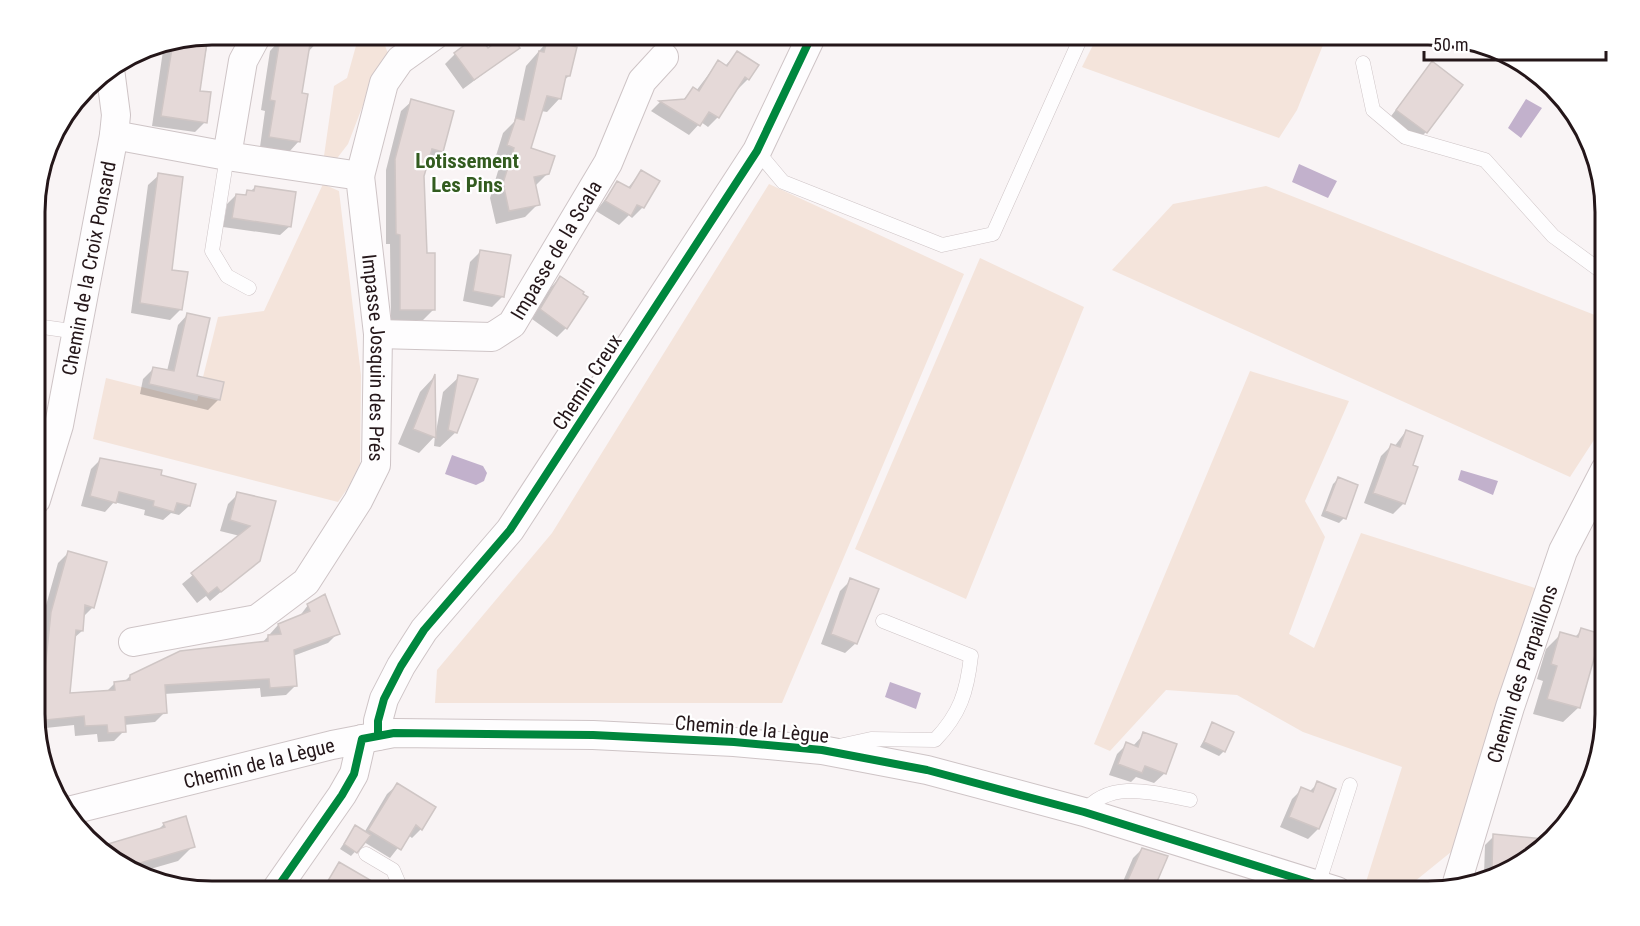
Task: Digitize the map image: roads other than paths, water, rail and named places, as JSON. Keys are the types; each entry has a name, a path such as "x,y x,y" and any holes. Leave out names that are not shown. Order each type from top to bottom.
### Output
{"street":[{"path":"226,156 243,61 251,45"},
{"path":"114,135 226,156 360,176 384,83 400,60 420,45"},
{"name":"Chemin Creux","path":"282,881 354,774 378,721 384,699 424,630 510,530 757,151 807,45"},
{"name":"Impasse de la Scala","path":"378,334 492,337 512,324 608,163 642,81 664,57"},
{"name":"Chemin de la Croix Ponsard","path":"45,470 59,424 78,332 114,135 116,114 111,79"},
{"name":"Impasse Josquin des Prés","path":"133,642 256,619 306,582 358,501 376,465 378,334 360,176"},
{"name":"Chemin des Parpaillons","path":"1458,878 1521,674 1563,551 1595,509"},
{"name":"Chemin de la Lègue","path":"75,809 394,733 593,735 734,742 822,750 927,770 1084,812 1305,881"}],"lane":[{"path":"757,151 783,182 942,245 993,234 1077,45"},
{"path":"1363,63 1373,110 1405,137 1485,160 1553,236 1595,267"},
{"path":"226,156 212,251 227,276 249,288"},
{"path":"45,327 78,332"},
{"path":"822,750 871,739 935,740 950,725 967,690 971,657 883,621"},
{"path":"1329,881 1350,785"},
{"path":"1084,812 1092,801 1109,792 1138,790 1190,800"},
{"path":"366,854 393,870 398,881"}],"district":[{"name":"Lotissement Les Pins","path":"467,173"}]}
